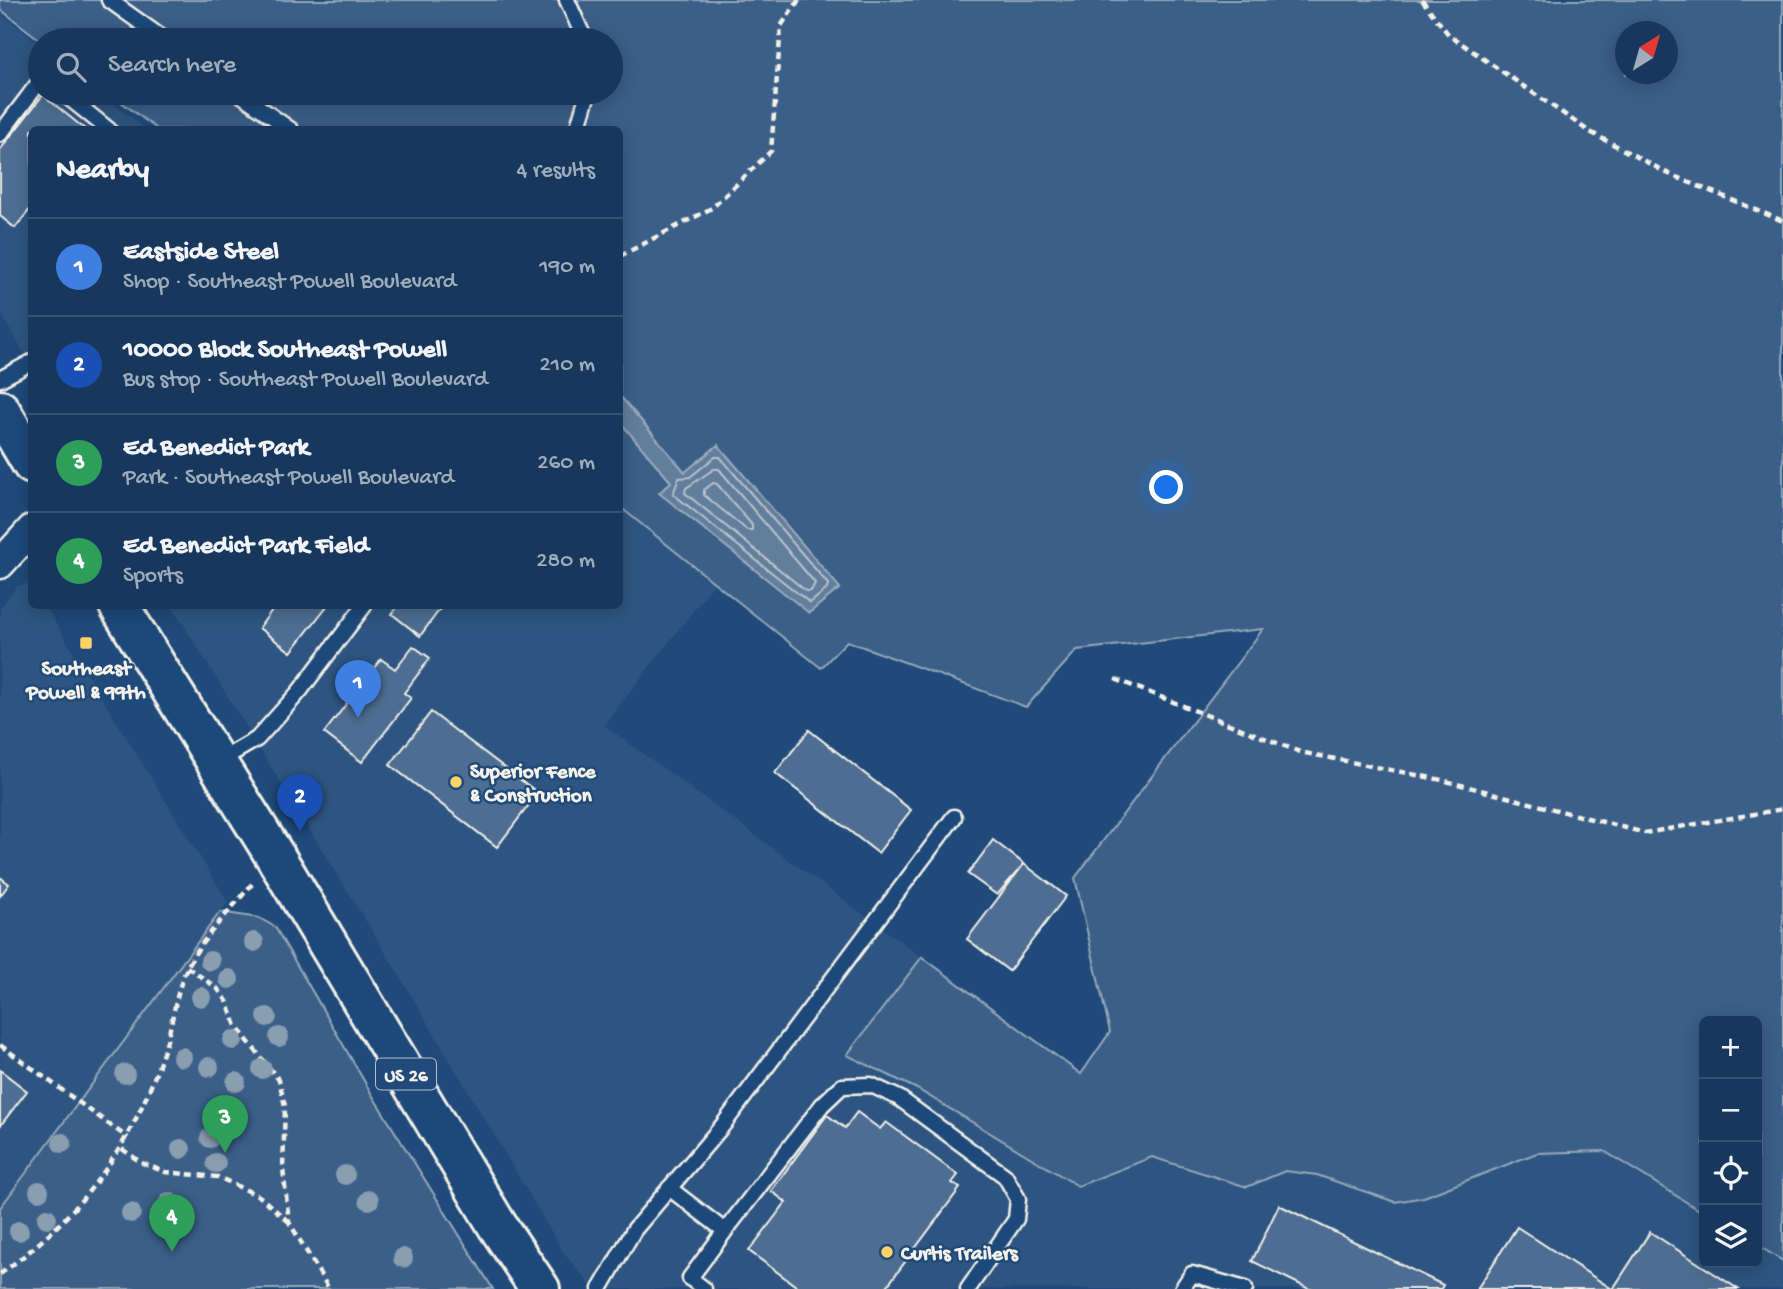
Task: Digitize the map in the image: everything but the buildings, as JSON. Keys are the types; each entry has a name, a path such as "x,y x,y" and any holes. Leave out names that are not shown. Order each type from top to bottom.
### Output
{"main road":[{"path":"0,410 28,457"},
{"name":"US 26","path":"121,609 214,763 275,856 497,1225 540,1289"}],"street":[{"path":"0,564 28,533"}],"lane":[{"path":"109,0 148,28"},
{"path":"567,0 580,28"},
{"path":"0,134 28,97"},
{"path":"78,105 104,126"},
{"path":"256,105 285,126"},
{"path":"579,126 585,105"},
{"path":"0,379 28,364"},
{"path":"214,763 257,739 299,692 362,609"},
{"path":"600,1289 634,1230 723,1125 954,817"},
{"path":"704,1289 690,1278 822,1105 842,1086 871,1085 899,1098 1005,1176 1018,1199 1016,1219 968,1289"},
{"path":"669,1188 725,1231"},
{"path":"1182,1289 1192,1274 1245,1289"}],"path":[{"path":"623,254 712,208 771,150 781,26 799,0"},
{"path":"1422,0 1449,35 1590,132 1658,169 1783,221"},
{"path":"1115,679 1300,752 1442,780 1645,833 1783,808"},
{"path":"0,1274 75,1209 122,1149 164,1052 187,967 275,856"},
{"path":"187,967 217,988 227,1001 236,1026 279,1080 285,1106 283,1169 289,1222"},
{"path":"0,1045 128,1138"},
{"path":"122,1149 142,1163 165,1171 218,1177 259,1196 289,1222 330,1289"}],"shaded area":[{"path":"0,0 1783,0 1783,1261 1762,1248 1762,1016 1699,1016 1699,1210 1604,1151 1537,1153 1424,1197 1395,1202 1317,1175 1285,1171 1247,1187 1152,1157 1078,1186 917,1089 847,1055 922,957 1081,1074 1110,1032 1075,878 1263,629 1077,650 1026,707 847,641 821,668 623,509 623,126 153,126 125,105 623,105 623,28 28,28 28,31 0,9"},
{"path":"0,13 28,35 28,105 115,105 142,126 28,126 28,361 0,312"},
{"path":"623,509 715,583 604,725 922,957 847,1055 917,1089 1078,1186 1152,1157 1247,1187 1285,1171 1317,1175 1395,1202 1424,1197 1537,1153 1604,1151 1699,1210 1699,1268 1762,1268 1762,1248 1783,1261 1783,1289 594,1289 565,1255 404,983 174,609 623,609"},
{"path":"28,584 28,609 47,609 228,902 0,1208 0,608 18,585"},
{"path":"220,912 259,918 275,927 374,1098 493,1289 0,1289 0,1208"}],"water":[{"path":"623,399 685,472 718,445 840,588 809,613 659,493 671,482 623,426"}],"place":[{"name":"Southeast Powell & 99th","path":"86,643"},
{"name":"Eastside Steel","path":"358,718"},
{"name":"Superior Fence & Construction","path":"456,782"},
{"name":"10000 Block Southeast Powell","path":"300,832"},
{"name":"Ed Benedict Park","path":"225,1153"},
{"name":"Ed Benedict Park Field","path":"172,1252"},
{"name":"Curtis Trailers","path":"887,1252"}]}
